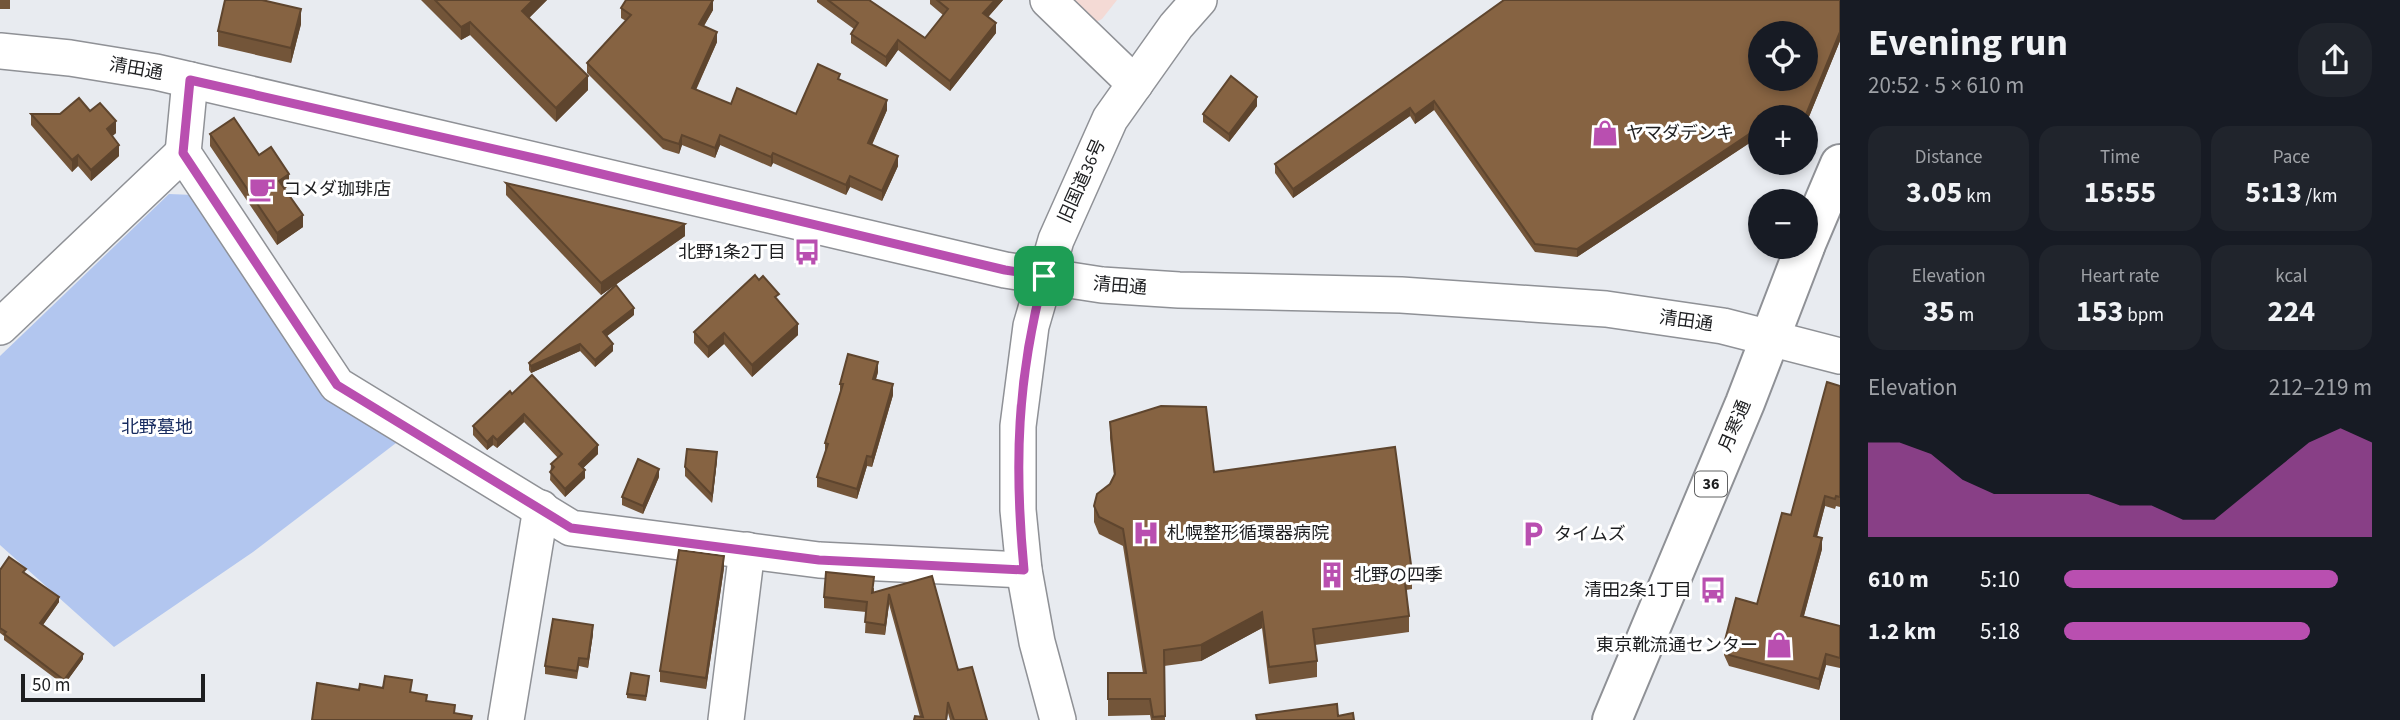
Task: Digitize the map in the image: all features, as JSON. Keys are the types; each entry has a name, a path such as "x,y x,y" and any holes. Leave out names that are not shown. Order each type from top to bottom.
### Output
{"highway":[{"name":"月寒通","path":"1818,215 1840,163"},
{"name":"月寒通","path":"1612,720 1770,338 1800,259"}],"street":[{"path":"1048,0 1135,84"},
{"name":"旧国道36号","path":"1058,720 1037,642 1024,570 1018,510 1018,426 1031,326 1056,240 1110,118 1176,26 1199,0"},
{"name":"清田通","path":"0,51 70,58 156,72 1005,270 1102,285 1401,295 1606,309 1723,326 1840,356"},
{"path":"190,80 183,153 337,385 571,528 819,560 1024,570"},
{"path":"0,327 183,153"},
{"path":"506,720 541,508"},
{"path":"726,720 747,550"}],"shaded area":[{"path":"1062,0 1117,0 1102,19 1088,26"}],"green space":[{"name":"北野墓地","path":"169,194 194,195 400,440 253,552 114,647 0,545 0,356"}],"building":[{"path":"225,0 262,0 301,9 291,48 218,31"},
{"path":"435,0 533,0 522,11 588,76 556,108 470,22 461,27"},
{"path":"626,0 713,0 699,24 717,32 692,88 731,104 737,88 796,114 818,64 840,74 838,79 887,100 868,143 898,156 882,191 850,176 846,185 773,153 771,157 720,135 715,148 682,135 679,144 663,139 587,63 631,15 621,8"},
{"path":"828,0 869,0 925,38 948,9 937,0 995,0 983,13 996,23 950,81 898,40 886,57 851,34 858,23"},
{"name":"ヤマダデンキ","path":"1504,0 1840,0 1840,32 1818,85 1818,21 1748,21 1748,91 1816,91 1810,105 1748,105 1748,135 1577,249 1535,244 1434,101 1415,115 1410,108 1293,189 1275,164"},
{"path":"1231,76 1257,97 1229,134 1203,114"},
{"path":"79,98 90,111 100,103 116,121 107,129 119,145 91,170 78,155 72,160 31,114 60,114"},
{"name":"コメダ珈琲店","path":"234,118 259,155 271,147 289,174 279,181 303,215 277,233 210,134"},
{"path":"506,183 685,224 601,283"},
{"path":"755,275 759,280 763,276 779,294 775,297 798,324 752,365 724,333 708,347 694,332"},
{"path":"616,285 634,308 603,332 613,344 595,360 580,344 531,366 529,363"},
{"path":"848,354 878,362 873,379 893,384 872,457 867,456 857,489 817,477 828,444 825,443 843,384 840,384"},
{"path":"532,375 598,445 579,464 585,470 565,489 550,472 554,467 551,464 562,454 524,414 497,440 493,436 487,442 473,426 510,391 512,394"},
{"path":"1827,382 1840,386 1840,497 1836,496 1835,499 1825,496 1814,536 1822,538 1801,616 1840,626 1840,658 1826,654 1819,679 1729,655 1724,644 1736,598 1757,604 1782,513 1791,515"},
{"path":"1161,406 1206,407 1214,472 1395,447 1412,572 1404,574 1409,616 1313,629 1317,661 1269,667 1262,612 1201,645 1164,650 1165,716 1153,717 1150,699 1108,699 1108,673 1146,673 1123,529 1099,517 1094,506 1097,494 1110,484 1115,474 1110,422"},
{"path":"687,449 717,452 712,495 685,467"},
{"path":"638,459 659,469 643,506 622,497"},
{"path":"679,550 724,556 706,678 660,671"},
{"path":"9,557 26,569 23,572 59,597 40,623 83,654 64,680 4,634 6,632 0,628 0,570"},
{"path":"826,572 874,577 872,593 932,576 958,670 972,667 987,720 954,720 948,702 946,720 914,720 915,716 923,717 889,594 885,625 865,622 867,602 824,597"},
{"path":"553,619 593,625 588,659 579,658 577,671 545,666"},
{"path":"631,673 649,676 646,696 627,694"},
{"path":"385,676 412,680 410,692 427,695 426,701 455,705 454,713 472,716 471,720 312,720 317,683 359,690 360,684 383,688"},
{"path":"1337,704 1338,716 1353,713 1354,720 1257,720 1256,715"}],"place":[{"name":"ヤマダデンキ","path":"1605,133"},
{"name":"コメダ珈琲店","path":"262,189"},
{"name":"北野1条2丁目","path":"807,252"},
{"name":"札幌整形循環器病院","path":"1146,533"},
{"name":"タイムズ","path":"1533,534"},
{"name":"北野の四季","path":"1332,575"},
{"name":"清田2条1丁目","path":"1713,590"},
{"name":"東京靴流通センター","path":"1779,645"}],"route":[{"path":"190,80 547,161 1005,270 1044,276 1031,326 1018,426 1018,510 1024,570 819,560 571,528 337,385 183,153 190,80"}]}
